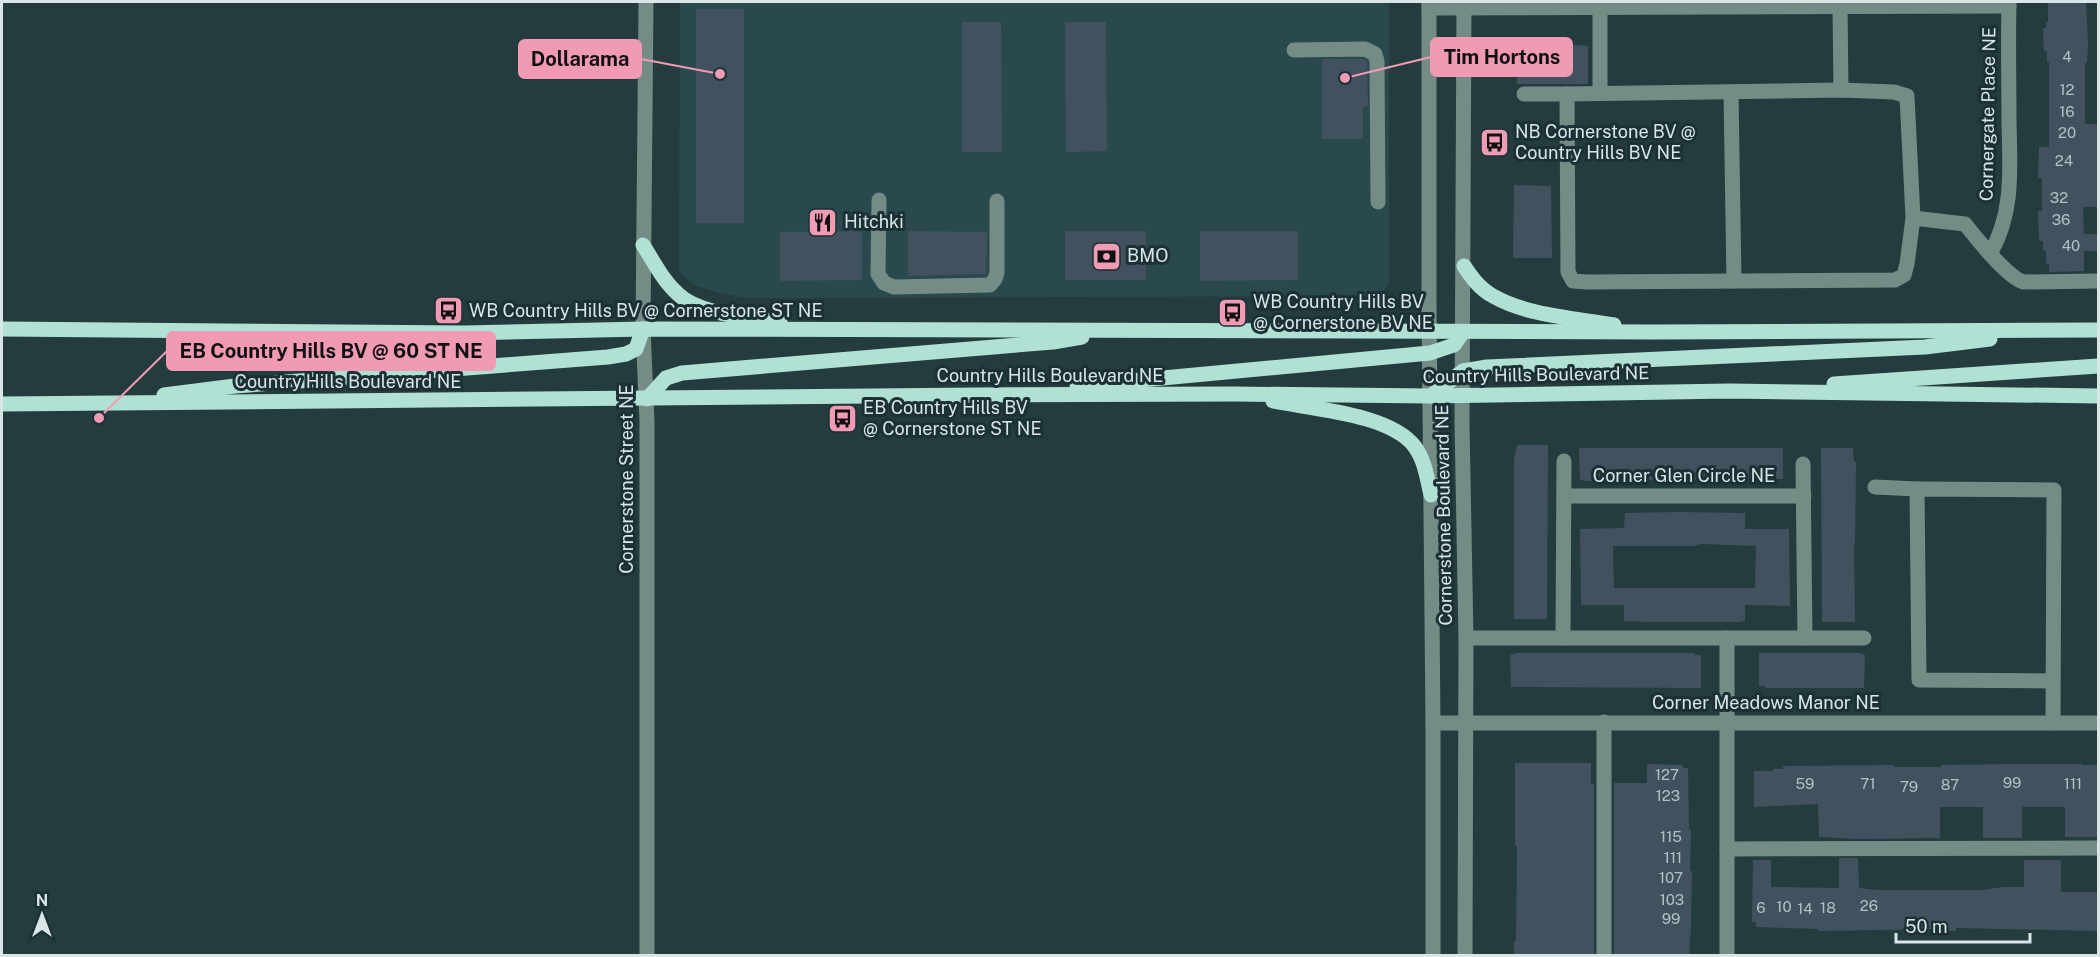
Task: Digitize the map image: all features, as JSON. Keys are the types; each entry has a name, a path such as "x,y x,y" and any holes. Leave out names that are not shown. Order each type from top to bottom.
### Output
{"main road":[{"path":"643,245 664,279 679,295 692,304 790,324 842,330"},
{"path":"1464,267 1492,296 1508,303 1532,310 1653,332"},
{"path":"2,329 465,333 643,329 1429,332 2098,330"},
{"path":"89,404 234,386 608,357 626,354 636,349 643,329"},
{"path":"647,399 666,378 681,373 1053,342 1120,330"},
{"path":"1431,396 1463,371 1487,367 1925,347 2056,330"},
{"path":"979,395 1430,353 1445,350 1454,345 1463,332"},
{"path":"1729,391 2098,366"},
{"name":"Country Hills Boulevard NE","path":"2,404 979,395 1431,396 1729,391 2096,396"},
{"path":"1235,394 1361,418 1380,423 1398,432 1416,448 1424,462 1431,495"}],"street":[{"name":"Cornerstone Street NE","path":"646,2 643,329 647,399 647,956"},
{"path":"1429,5 1600,4 1840,7 2009,4"},
{"path":"1600,4 1600,93"},
{"name":"Cornergate Place NE","path":"1990,254 2002,230 2010,184 2009,4"},
{"name":"Cornerstone Boulevard NE","path":"1429,5 1433,956"},
{"name":"Cornerstone Boulevard NE","path":"1464,5 1462,395 1466,638 1465,956"},
{"path":"1840,7 1841,90"},
{"path":"1294,50 1365,49 1375,54 1377,61 1378,202"},
{"path":"1524,94 1841,90 1894,92 1907,96 1912,218 1904,275 1895,279 1573,281 1568,272 1568,94"},
{"path":"1731,93 1734,281"},
{"path":"879,200 878,274 884,283 894,287 990,285 997,273 997,201"},
{"path":"1912,218 1965,224 1990,254 2016,279 2023,282 2098,282"},
{"path":"1563,638 1564,461"},
{"path":"1803,464 1804,638"},
{"path":"1875,487 2054,490 2053,723"},
{"path":"1917,489 1919,680 2053,681"},
{"name":"Corner Glen Circle NE","path":"1564,495 1804,496"},
{"path":"1466,638 1864,638"},
{"path":"1727,638 1727,956"},
{"path":"1604,722 1604,956"},
{"name":"Corner Meadows Manor NE","path":"1433,723 2098,723"},
{"path":"1727,849 2098,848"}],"shaded area":[{"path":"680,2 1389,2 1389,283 1380,296 747,298 697,286 679,272"}],"building":[{"path":"2048,2 2086,2 2088,45 2087,63 2085,63 2085,124 2098,124 2098,207 2083,207 2084,234 2098,234 2098,251 2084,251 2084,271 2049,272 2049,264 2046,264 2046,251 2043,251 2043,241 2039,241 2038,211 2042,211 2042,178 2038,178 2039,147 2049,147 2049,62 2047,62 2047,51 2044,51 2043,28 2046,28 2046,22 2048,22"},
{"path":"696,9 744,9 744,223 696,223"},
{"path":"962,22 1001,22 1002,152 962,152"},
{"path":"1065,22 1106,22 1107,151 1066,152"},
{"path":"1515,46 1588,46 1588,84 1517,84"},
{"path":"1322,59 1363,59 1367,61 1368,107 1363,107 1363,139 1322,139"},
{"path":"1514,185 1551,186 1552,258 1513,258"},
{"path":"862,231 862,280 780,281 780,232"},
{"path":"908,231 987,232 986,274 908,276"},
{"name":"BMO","path":"1065,231 1146,231 1146,280 1065,280"},
{"path":"1200,231 1298,231 1298,280 1200,281"},
{"path":"1517,445 1548,445 1547,619 1514,619 1514,459"},
{"path":"1579,448 1783,448 1783,479 1580,480"},
{"path":"1821,448 1853,448 1854,462 1856,462 1855,622 1822,622"},
{"path":"1625,513 1745,513 1745,529 1789,529 1790,606 1745,605 1745,621 1738,622 1650,622 1624,621 1624,605 1581,605 1580,529 1624,528","holes":["1701,544 1756,546 1755,588 1614,588 1613,546 1695,546"]},
{"path":"1518,653 1695,653 1695,655 1701,655 1701,688 1511,687 1510,655"},
{"path":"1759,653 1859,653 1865,655 1864,688 1765,688 1765,686 1759,686"},
{"path":"1515,763 1591,763 1591,784 1594,784 1594,956 1514,956 1517,846 1515,846"},
{"path":"1647,764 1683,765 1683,768 1688,768 1690,871 1692,871 1689,956 1614,956 1614,783 1647,783"},
{"path":"1941,765 2098,765 2098,837 2065,837 2065,807 2022,807 2022,838 1983,838 1983,807 1940,807 1940,838 1857,839 1819,837 1818,804 1754,807 1754,771 1773,771 1773,769 1783,769 1783,766 1941,767"},
{"path":"1839,858 1858,858 1859,888 1878,890 1982,890 2024,887 2024,860 2061,860 2061,892 2098,892 2098,931 1956,928 1956,931 1941,931 1941,929 1818,931 1818,929 1756,927 1756,922 1752,922 1753,860 1771,860 1771,887 1839,888"}],"place":[{"name":"Dollarama","path":"720,74"},
{"name":"Tim Hortons","path":"1345,78"},
{"name":"NB Cornerstone BV @ Country Hills BV NE","path":"1494,142"},
{"name":"Hitchki","path":"823,222"},
{"name":"BMO","path":"1106,256"},
{"name":"WB Country Hills BV @ Cornerstone ST NE","path":"448,311"},
{"name":"WB Country Hills BV @ Cornerstone BV NE","path":"1232,312"},
{"name":"EB Country Hills BV @ 60 ST NE","path":"99,418"},
{"name":"EB Country Hills BV @ Cornerstone ST NE","path":"842,418"}]}
